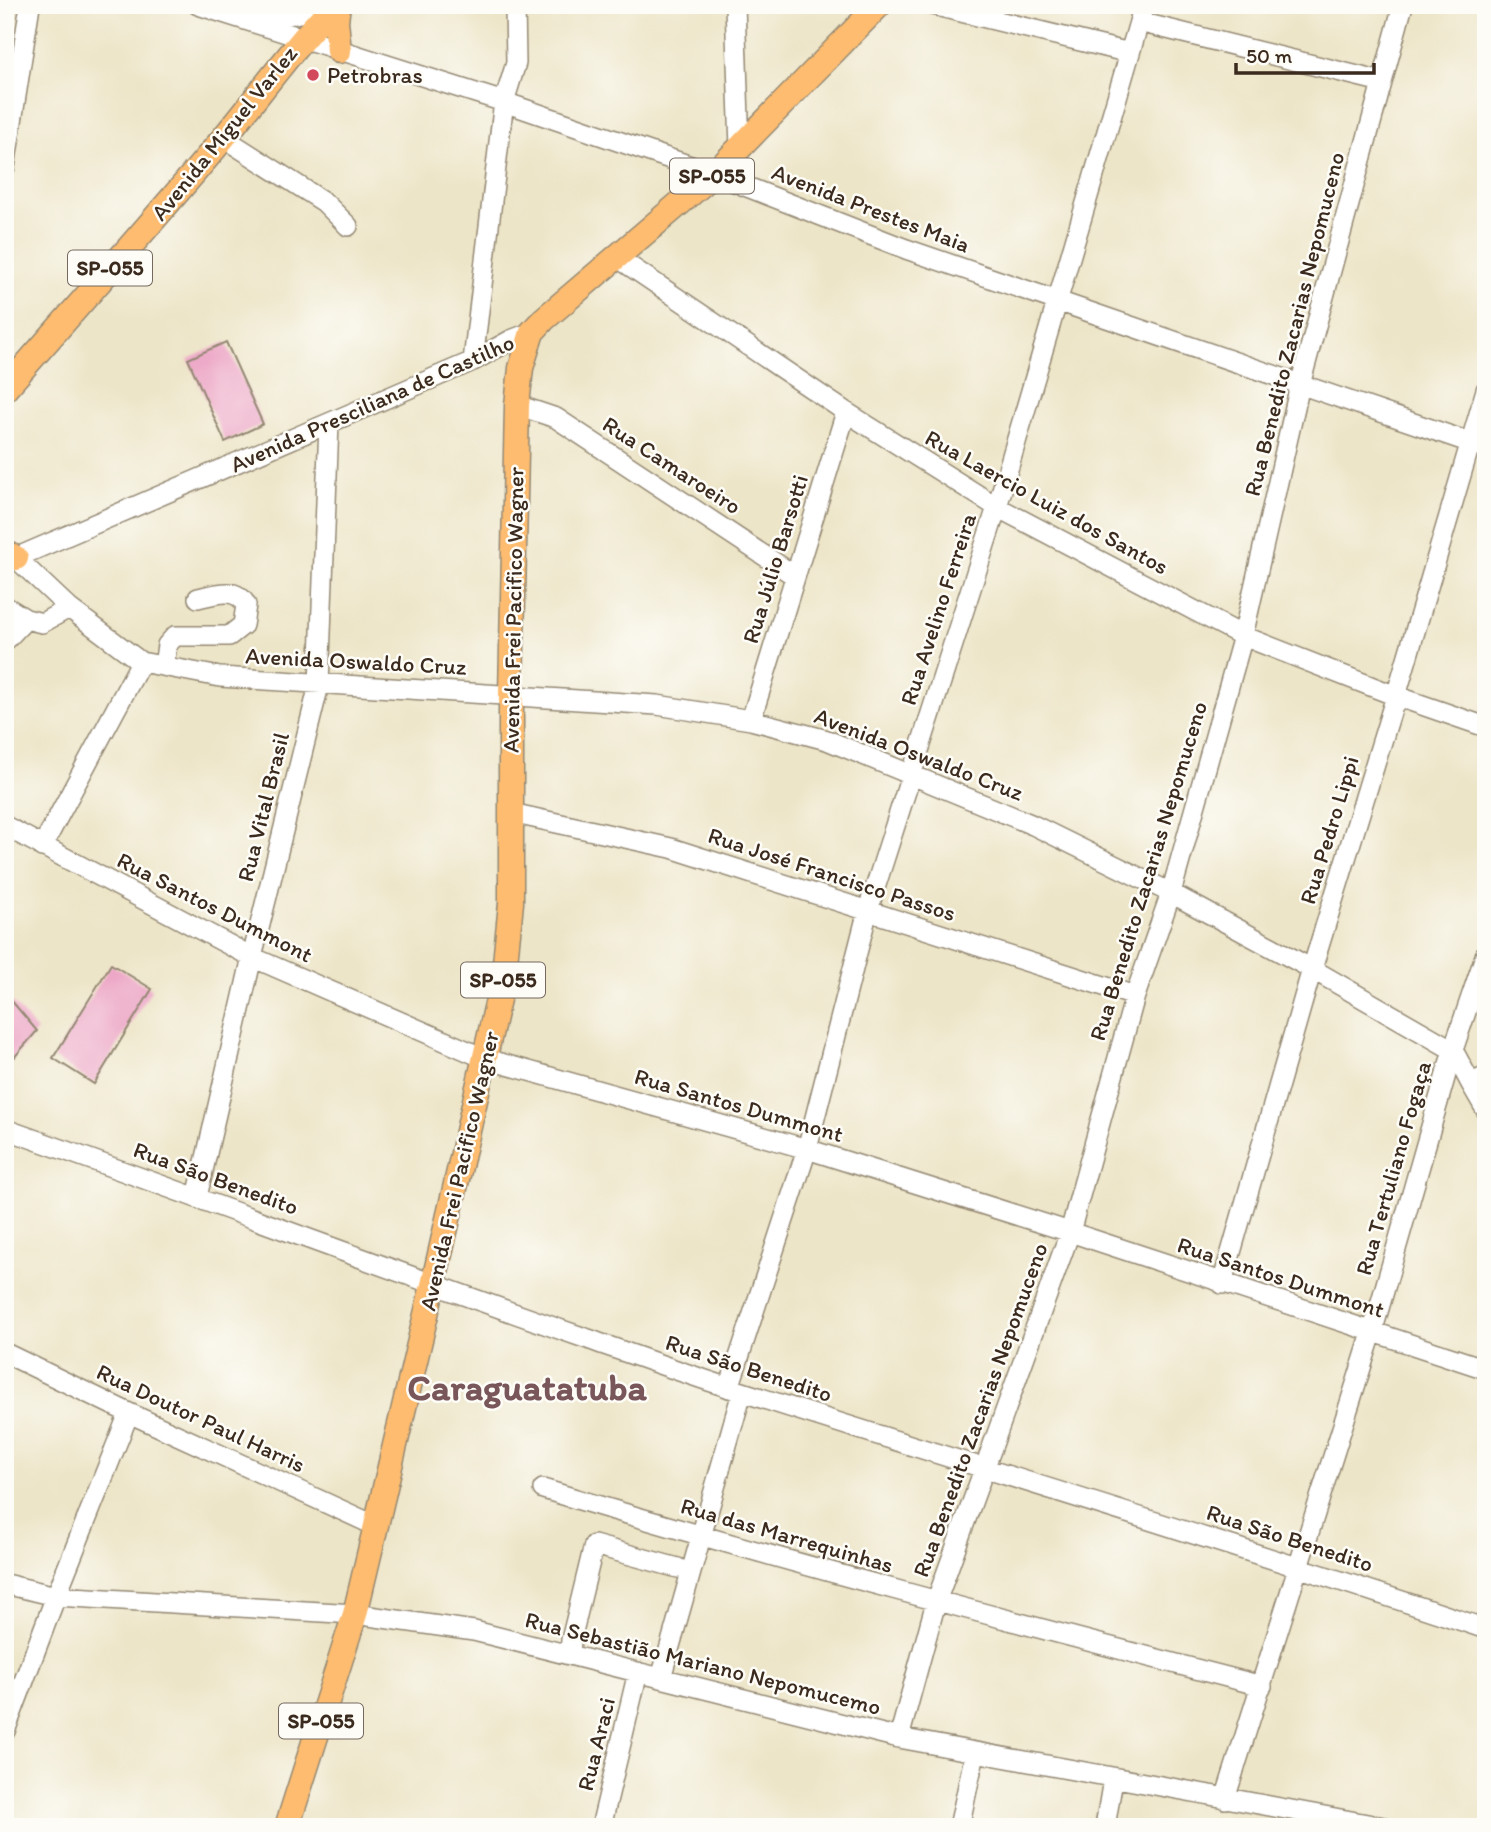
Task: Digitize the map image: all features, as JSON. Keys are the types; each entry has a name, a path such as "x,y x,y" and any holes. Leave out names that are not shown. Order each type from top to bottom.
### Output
{"main road":[{"name":"Avenida Miguel Varlez","path":"5,389 224,138 300,40 334,5"},
{"path":"334,5 339,51"},
{"name":"Avenida Presciliana de Castilho","path":"532,332 714,174 879,5"},
{"name":"Avenida Frei Pacifico Wagner","path":"287,1827 355,1614 504,973 511,903 510,694 517,405 521,368 532,332"}],"street":[{"path":"5,167 30,5"},
{"name":"Avenida Prestes Maia","path":"198,5 300,40 504,102 714,174 906,249 1479,445"},
{"path":"242,5 271,16 334,5"},
{"path":"473,361 504,102 516,63 515,5"},
{"path":"735,5 740,148"},
{"path":"932,5 1130,53"},
{"name":"Rua Benedito Zacarias Nepomuceno","path":"900,1738 936,1602 1070,1232 1135,996 1171,893 1243,636 1300,384 1403,5"},
{"path":"1141,14 1382,82"},
{"name":"Rua Avelino Ferreira","path":"661,1678 701,1537 735,1390 807,1149 867,910 997,507 1141,14"},
{"path":"224,138 324,202 348,226"},
{"name":"Rua Laercio Luiz dos Santos","path":"618,258 846,412 997,507 1243,636 1396,696 1486,727"},
{"name":"Avenida Presciliana de Castilho","path":"9,557 329,424 532,332"},
{"name":"Rua Pedro Lippi","path":"1222,1284 1312,969 1396,696 1479,445 1486,390"},
{"name":"Rua Camaroeiro","path":"517,405 556,418 795,576"},
{"name":"Rua Júlio Barsotti","path":"751,720 846,412"},
{"name":"Rua Vital Brasil","path":"197,1197 252,957 319,685 329,424"},
{"name":"Avenida Oswaldo Cruz","path":"9,557 69,608 141,662 219,677 657,705 751,720 827,740 1033,825 1171,893 1312,969 1453,1050"},
{"path":"163,666 167,645 175,636 229,636 243,625 246,605 238,594 226,592 198,598"},
{"path":"5,606 26,619 42,623 69,608"},
{"path":"5,641 26,619"},
{"path":"42,847 141,662"},
{"name":"Rua José Francisco Passos","path":"511,813 671,848 1135,996"},
{"name":"Rua Santos Dummont","path":"5,826 252,957 486,1059 807,1149 1070,1232 1486,1369"},
{"name":"Rua Tertuliano Fogaça","path":"1225,1799 1372,1333 1453,1050 1486,953"},
{"path":"1453,1050 1478,1080 1486,1110"},
{"name":"Rua São Benedito","path":"5,1129 433,1285 735,1390 1300,1566 1486,1629"},
{"name":"Rua Doutor Paul Harris","path":"5,1353 376,1527"},
{"path":"5,1731 129,1413"},
{"name":"Rua das Marrequinhas","path":"543,1489 701,1537 936,1602 1262,1686"},
{"path":"570,1655 571,1640 594,1545 678,1568"},
{"name":"Rua Sebastião Mariano Nepomucemo","path":"5,1584 56,1596 355,1614 474,1630 900,1738 1384,1827"},
{"name":"Rua Araci","path":"601,1827 638,1672"},
{"path":"959,1827 975,1753"},
{"path":"1105,1827 1113,1779"}],"building":[{"path":"226,342 263,424 225,442 188,359"},
{"path":"111,964 152,989 94,1084 53,1058"},
{"path":"5,993 37,1031 5,1068"}],"place":[{"name":"Petrobras","path":"313,75"}],"district":[{"name":"Caraguatatuba","path":"527,1387"}]}
